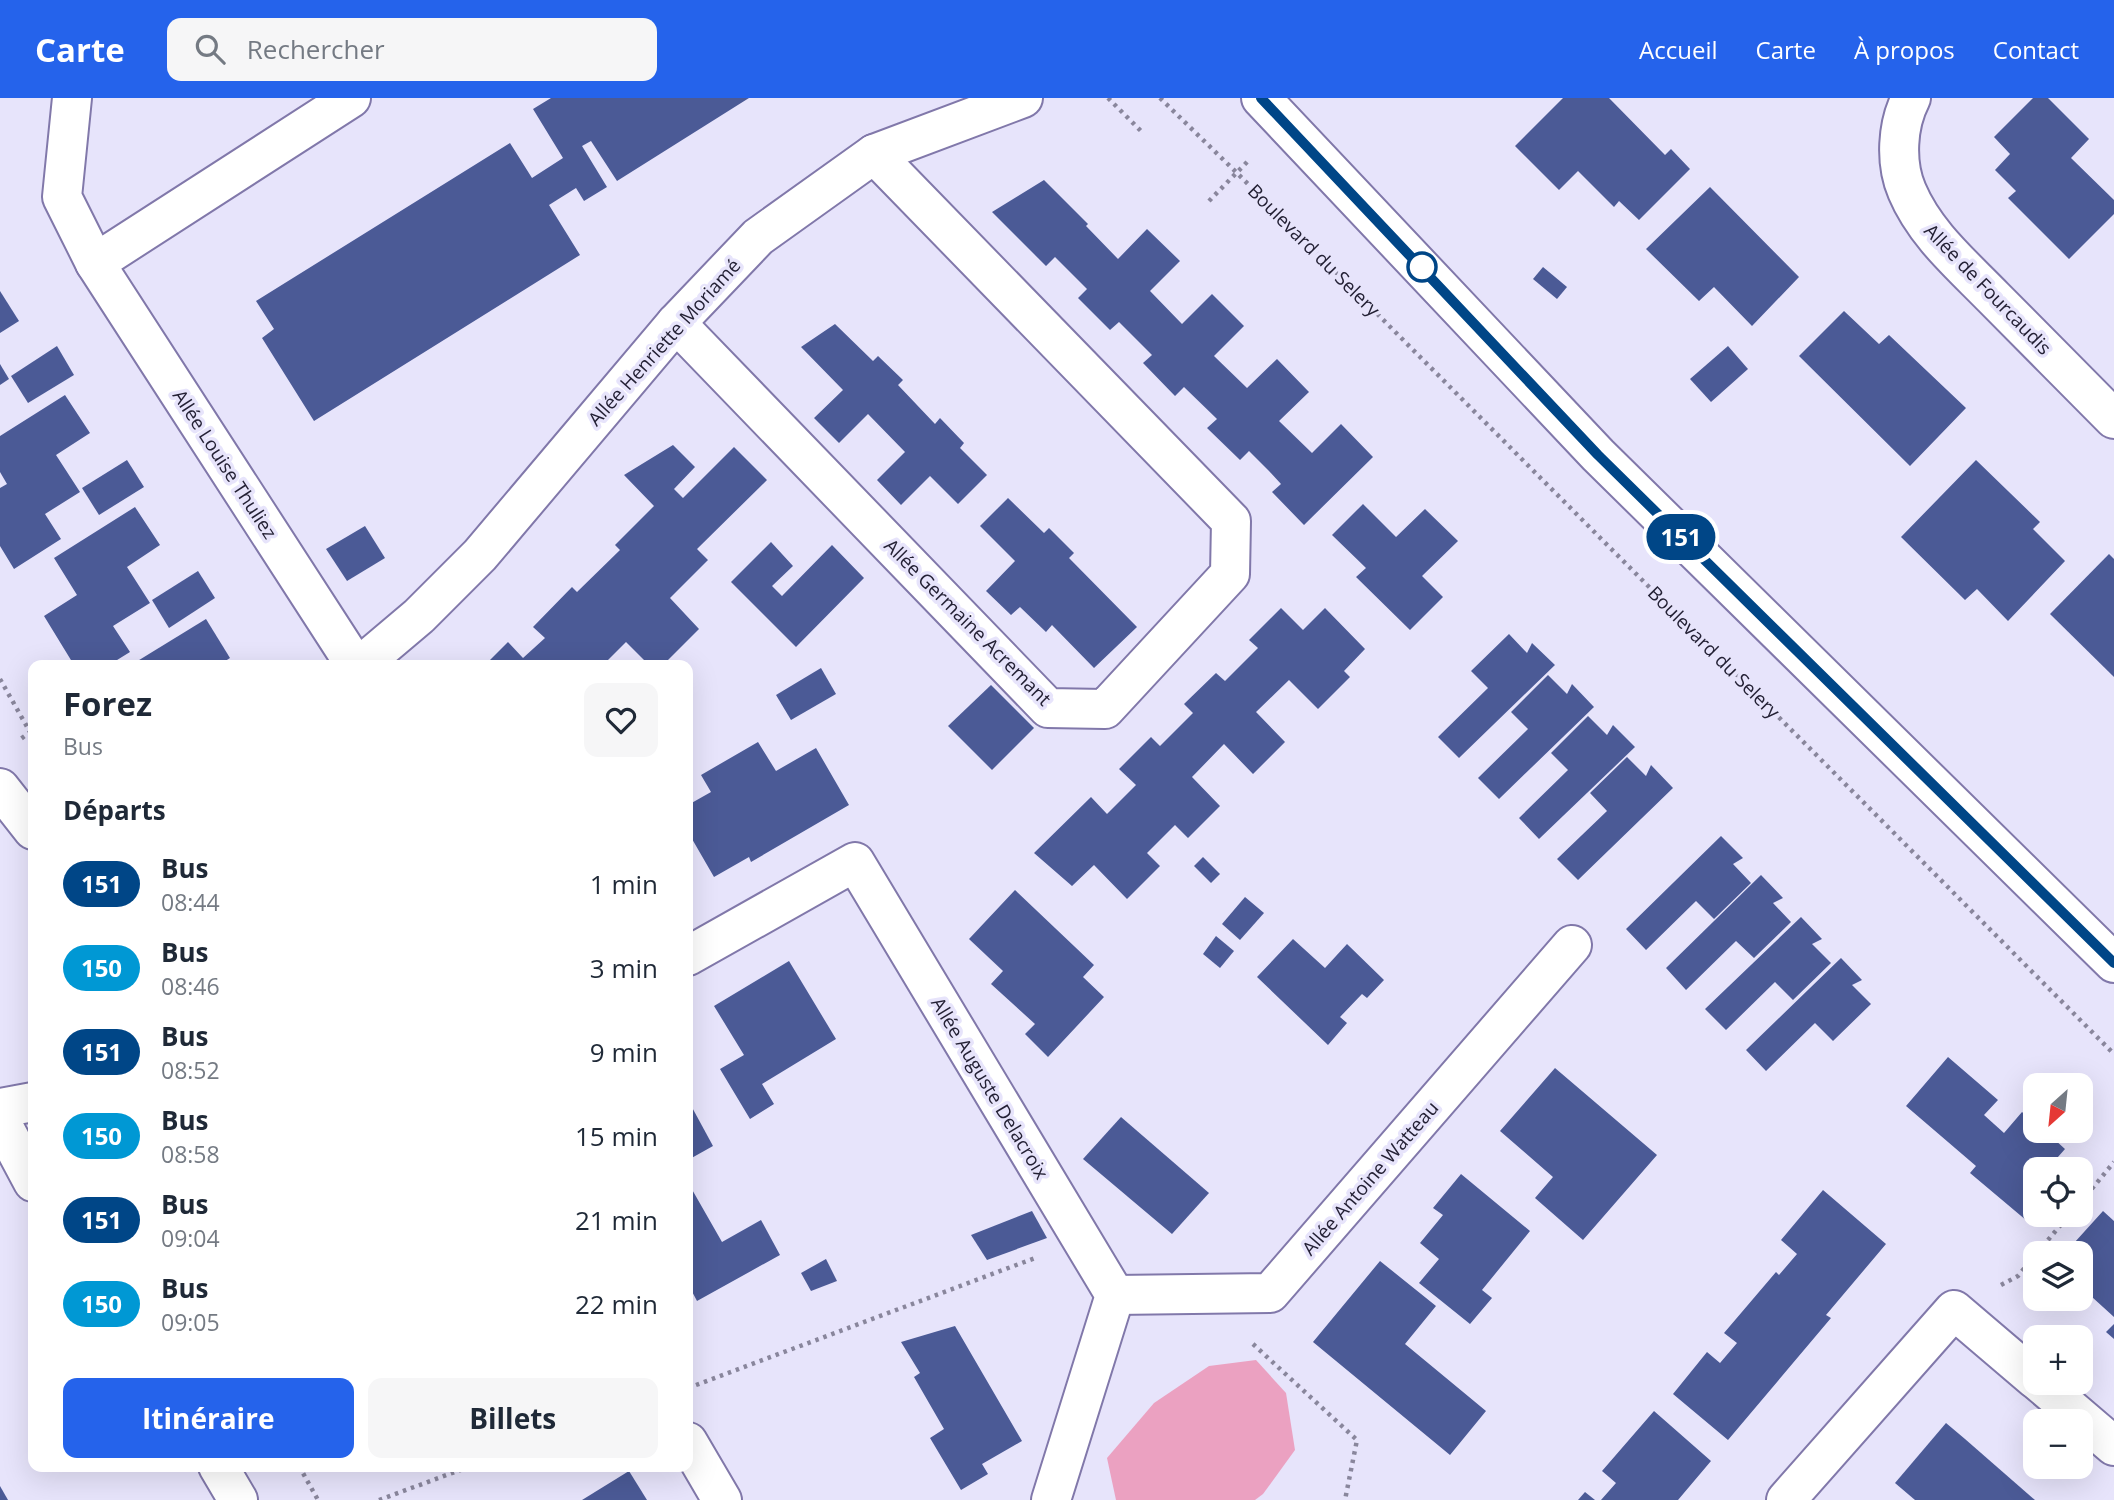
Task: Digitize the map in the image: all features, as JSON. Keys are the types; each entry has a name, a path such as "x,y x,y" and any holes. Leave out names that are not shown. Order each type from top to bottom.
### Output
{"street":[{"name":"Allée Louise Thuliez","path":"72,98 62,197 95,263 352,660"},
{"path":"95,263 351,98"},
{"name":"Allée Henriette Moriamé","path":"367,660 419,616 480,555 676,323 758,237 874,154 1023,98"},
{"name":"Allée de Fourcaudis","path":"1911,98 1900,133 1899,162 1905,189 1919,216 1944,247 2114,419"},
{"path":"1273,110 1598,455 2114,963"},
{"name":"Allée Germaine Acremant","path":"676,323 1048,708 1105,709 1230,574 1231,521 874,154"},
{"path":"0,788 28,824"},
{"name":"Allée Auguste Delacroix","path":"693,953 855,862 1115,1295"},
{"name":"Allée Antoine Watteau","path":"1115,1295 1270,1293 1572,945"},
{"path":"0,1108 28,1103"},
{"path":"0,1121 28,1173"},
{"path":"1051,1500 1115,1295"},
{"path":"1786,1500 1954,1310 2023,1369"},
{"path":"2054,1395 2114,1446"},
{"path":"693,1451 722,1500"},
{"path":"222,1472 238,1500"}],"path":[{"path":"1108,98 1142,131"},
{"name":"Boulevard du Selery","path":"1162,100 2114,1054"},
{"path":"1209,201 1237,173 1273,110"},
{"path":"0,679 28,726"},
{"path":"10,748 28,736"},
{"path":"2093,1187 2114,1162"},
{"path":"2047,1241 2059,1227"},
{"path":"693,1386 1082,1241"},
{"path":"1200,1294 1357,1440 1345,1500"},
{"path":"302,1472 318,1500"},
{"path":"379,1500 455,1472"}],"shaded area":[{"path":"1256,1360 1286,1393 1295,1450 1263,1494 1255,1500 1116,1500 1107,1458 1154,1403 1209,1366"}],"building":[{"path":"551,98 749,98 617,181 591,141 582,146 607,187 584,201 576,188 549,205 580,255 314,421 262,338 274,329 256,301 510,143 532,178 563,158 533,109"},
{"path":"1563,98 1609,98 1665,155 1671,149 1690,169 1639,220 1619,201 1614,207 1578,171 1559,190 1515,146"},
{"path":"2033,98 2048,98 2089,139 2071,158 2114,200 2114,214 2069,259 2008,198 2016,191 1995,170 2010,154 1994,137"},
{"path":"1044,180 1118,259 1147,229 1180,261 1150,291 1182,324 1212,294 1244,326 1214,356 1247,388 1277,359 1309,392 1279,421 1312,453 1341,424 1373,457 1304,525 1272,492 1281,484 1269,471 1249,451 1240,460 1207,428 1217,419 1184,387 1175,396 1143,363 1152,355 1119,322 1110,330 1078,298 1087,289 1055,257 1046,266 992,212"},
{"path":"1710,187 1799,277 1752,326 1714,287 1699,301 1646,249"},
{"path":"1543,267 1567,287 1557,299 1533,279"},
{"path":"0,291 19,321 0,333"},
{"path":"1844,311 1879,344 1889,335 1966,408 1910,466 1799,356"},
{"path":"835,324 873,361 878,356 903,380 898,385 935,424 940,418 964,443 960,448 987,475 958,504 930,476 901,505 877,480 905,452 868,414 839,443 814,418 843,390 801,347"},
{"path":"57,346 74,375 28,403 11,376"},
{"path":"1728,346 1748,369 1711,402 1690,379"},
{"path":"0,364 9,379 0,385"},
{"path":"65,395 90,433 56,455 80,492 45,514 61,539 14,569 0,546 0,488 7,484 0,472 0,436"},
{"path":"673,445 695,467 674,489 683,498 734,447 767,480 697,549 708,560 670,598 699,629 668,660 644,660 626,642 608,660 490,660 508,642 523,658 545,638 533,627 572,587 577,592 620,550 615,545 654,506 624,475"},
{"path":"127,460 144,487 99,515 82,488"},
{"path":"1976,460 2040,522 2033,529 2065,561 2008,621 1977,589 1965,600 1901,537"},
{"path":"1008,498 1044,533 1049,528 1074,553 1069,558 1137,627 1094,668 1052,625 1046,632 1020,607 1011,615 986,591 1015,561 980,526"},
{"path":"1363,504 1396,537 1425,509 1458,541 1422,576 1443,597 1410,630 1356,577 1366,568 1332,535"},
{"path":"135,507 160,545 127,567 150,603 113,626 130,652 117,660 71,660 44,616 77,595 54,558"},
{"path":"365,526 385,558 347,581 326,549"},
{"path":"771,542 793,566 772,586 782,596 832,545 864,578 796,647 731,582"},
{"path":"2109,554 2114,559 2114,677 2050,614"},
{"path":"198,571 215,598 169,628 152,600"},
{"path":"1281,608 1303,630 1325,608 1365,649 1344,671 1350,677 1318,709 1289,680 1256,712 1285,742 1253,774 1224,744 1192,777 1220,806 1188,838 1175,825 1147,853 1160,866 1127,899 1094,865 1072,886 1034,853 1091,797 1107,814 1136,785 1119,769 1151,737 1160,746 1193,713 1184,704 1216,673 1225,681 1258,648 1249,640"},
{"path":"206,619 230,658 227,660 139,660"},
{"path":"1509,634 1527,653 1532,643 1555,665 1459,758 1438,737 1488,688 1471,671"},
{"path":"821,668 836,694 791,720 776,695"},
{"path":"1548,675 1567,694 1572,684 1594,707 1499,799 1478,778 1528,729 1511,712"},
{"path":"991,685 1034,728 992,770 948,726"},
{"path":"1588,716 1607,735 1613,725 1635,747 1539,839 1519,818 1568,770 1551,753"},
{"path":"758,742 776,771 816,748 849,805 751,862 749,857 714,877 693,841 693,802 711,792 701,775"},
{"path":"1627,757 1646,776 1651,765 1673,788 1578,880 1557,859 1607,811 1590,793"},
{"path":"1721,836 1743,858 1733,864 1751,883 1714,919 1696,901 1646,950 1626,929"},
{"path":"1203,857 1220,874 1211,883 1194,866"},
{"path":"1761,875 1783,898 1773,903 1791,922 1754,958 1736,941 1686,990 1666,968"},
{"path":"1015,890 1094,965 1083,977 1104,997 1048,1057 1025,1034 1035,1024 991,984 1003,971 969,939"},
{"path":"1245,897 1264,913 1240,940 1222,924"},
{"path":"1801,917 1822,939 1812,944 1831,963 1793,1000 1775,982 1726,1030 1705,1009"},
{"path":"1216,936 1234,951 1220,968 1203,954"},
{"path":"1293,939 1325,968 1347,944 1384,980 1367,998 1362,994 1340,1017 1347,1023 1328,1045 1257,977"},
{"path":"1841,958 1862,980 1852,985 1871,1004 1833,1041 1815,1023 1766,1071 1746,1050"},
{"path":"789,961 836,1039 762,1084 774,1104 750,1119 720,1069 744,1055 714,1006"},
{"path":"1948,1057 1998,1100 1984,1115 2004,1133 2022,1112 2023,1143 2058,1143 2065,1149 2058,1157 2023,1157 2023,1218 1970,1173 1976,1166 1906,1106"},
{"path":"1555,1068 1657,1155 1583,1240 1535,1198 1553,1177 1500,1131"},
{"path":"693,1109 713,1146 693,1157"},
{"path":"1121,1117 1209,1193 1172,1234 1083,1159"},
{"path":"1461,1174 1530,1231 1482,1290 1492,1298 1470,1324 1419,1283 1439,1259 1420,1243 1443,1215 1433,1208"},
{"path":"1823,1190 1886,1244 1826,1315 1831,1318 1728,1440 1673,1394 1707,1352 1720,1363 1737,1343 1724,1333 1776,1272 1779,1275 1797,1254 1781,1240"},
{"path":"693,1191 722,1242 761,1220 780,1255 697,1301 693,1293"},
{"path":"1032,1211 1047,1238 987,1260 971,1235"},
{"path":"2103,1211 2114,1221 2114,1317 2093,1298 2093,1241 2076,1241 2089,1227 2093,1227 2093,1222"},
{"path":"826,1259 837,1281 811,1291 801,1273"},
{"path":"1380,1261 1436,1306 1405,1344 1486,1411 1450,1455 1313,1342"},
{"path":"2114,1324 2114,1339 2106,1332"},
{"path":"955,1326 1022,1441 982,1464 988,1474 961,1490 930,1438 944,1429 914,1377 920,1373 901,1342"},
{"path":"1654,1411 1711,1461 1678,1500 1601,1500 1616,1483 1602,1471"},
{"path":"1946,1423 2035,1500 1915,1500 1895,1483"},
{"path":"630,1472 647,1500 582,1500"},
{"path":"0,1486 8,1500 0,1500"},
{"path":"1585,1492 1595,1500 1578,1500"}],"bus line":[{"name":"151","path":"1261,98 1598,455 2114,963"}]}
